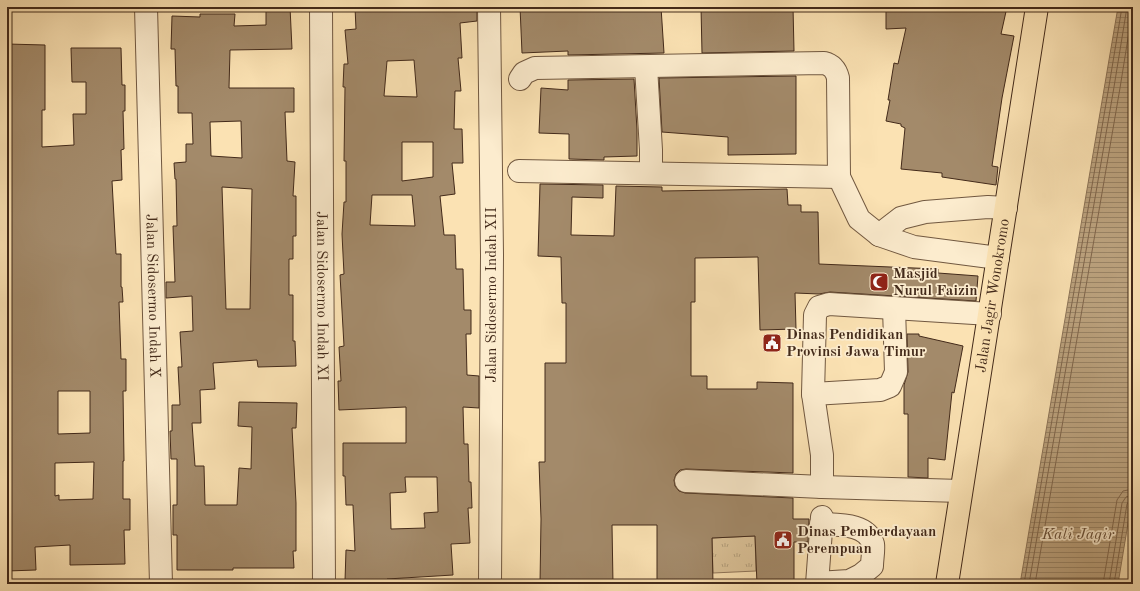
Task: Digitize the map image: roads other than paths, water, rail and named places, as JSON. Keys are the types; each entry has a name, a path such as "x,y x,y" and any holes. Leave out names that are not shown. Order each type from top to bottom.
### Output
{"main road":[{"name":"Jalan Jagir Wonokromo","path":"947,584 1037,7"}],"street":[{"name":"Jalan Sidosermo Indah X","path":"146,7 161,584"},
{"name":"Jalan Sidosermo Indah XI","path":"321,7 324,584"},
{"name":"Jalan Sidosermo Indah XII","path":"489,7 492,248 490,584"},
{"path":"520,79 524,73 536,68 829,64 834,68 838,78 839,177 859,219 879,235 914,247 998,258"},
{"path":"646,67 651,173"},
{"path":"519,172 839,177"},
{"path":"879,235 901,218 925,212 988,207 1006,208"},
{"path":"822,487 822,455 814,394 814,315 819,307 828,304 990,314"},
{"path":"814,394 880,390 890,386 896,372 894,308"},
{"path":"686,481 962,491"},
{"path":"821,520 858,527 867,534 873,544 872,566 861,575 849,581 817,584 821,520"}],"water":[{"name":"Kali Jagir","path":"1118,7 1133,7 1133,493 1118,584 1020,584"}],"place":[{"name":"Masjid Nurul Faizin","path":"879,282"},
{"name":"Dinas Pendidikan Provinsi Jawa Timur","path":"772,343"},
{"name":"Dinas Pemberdayaan Perempuan","path":"783,540"}]}
